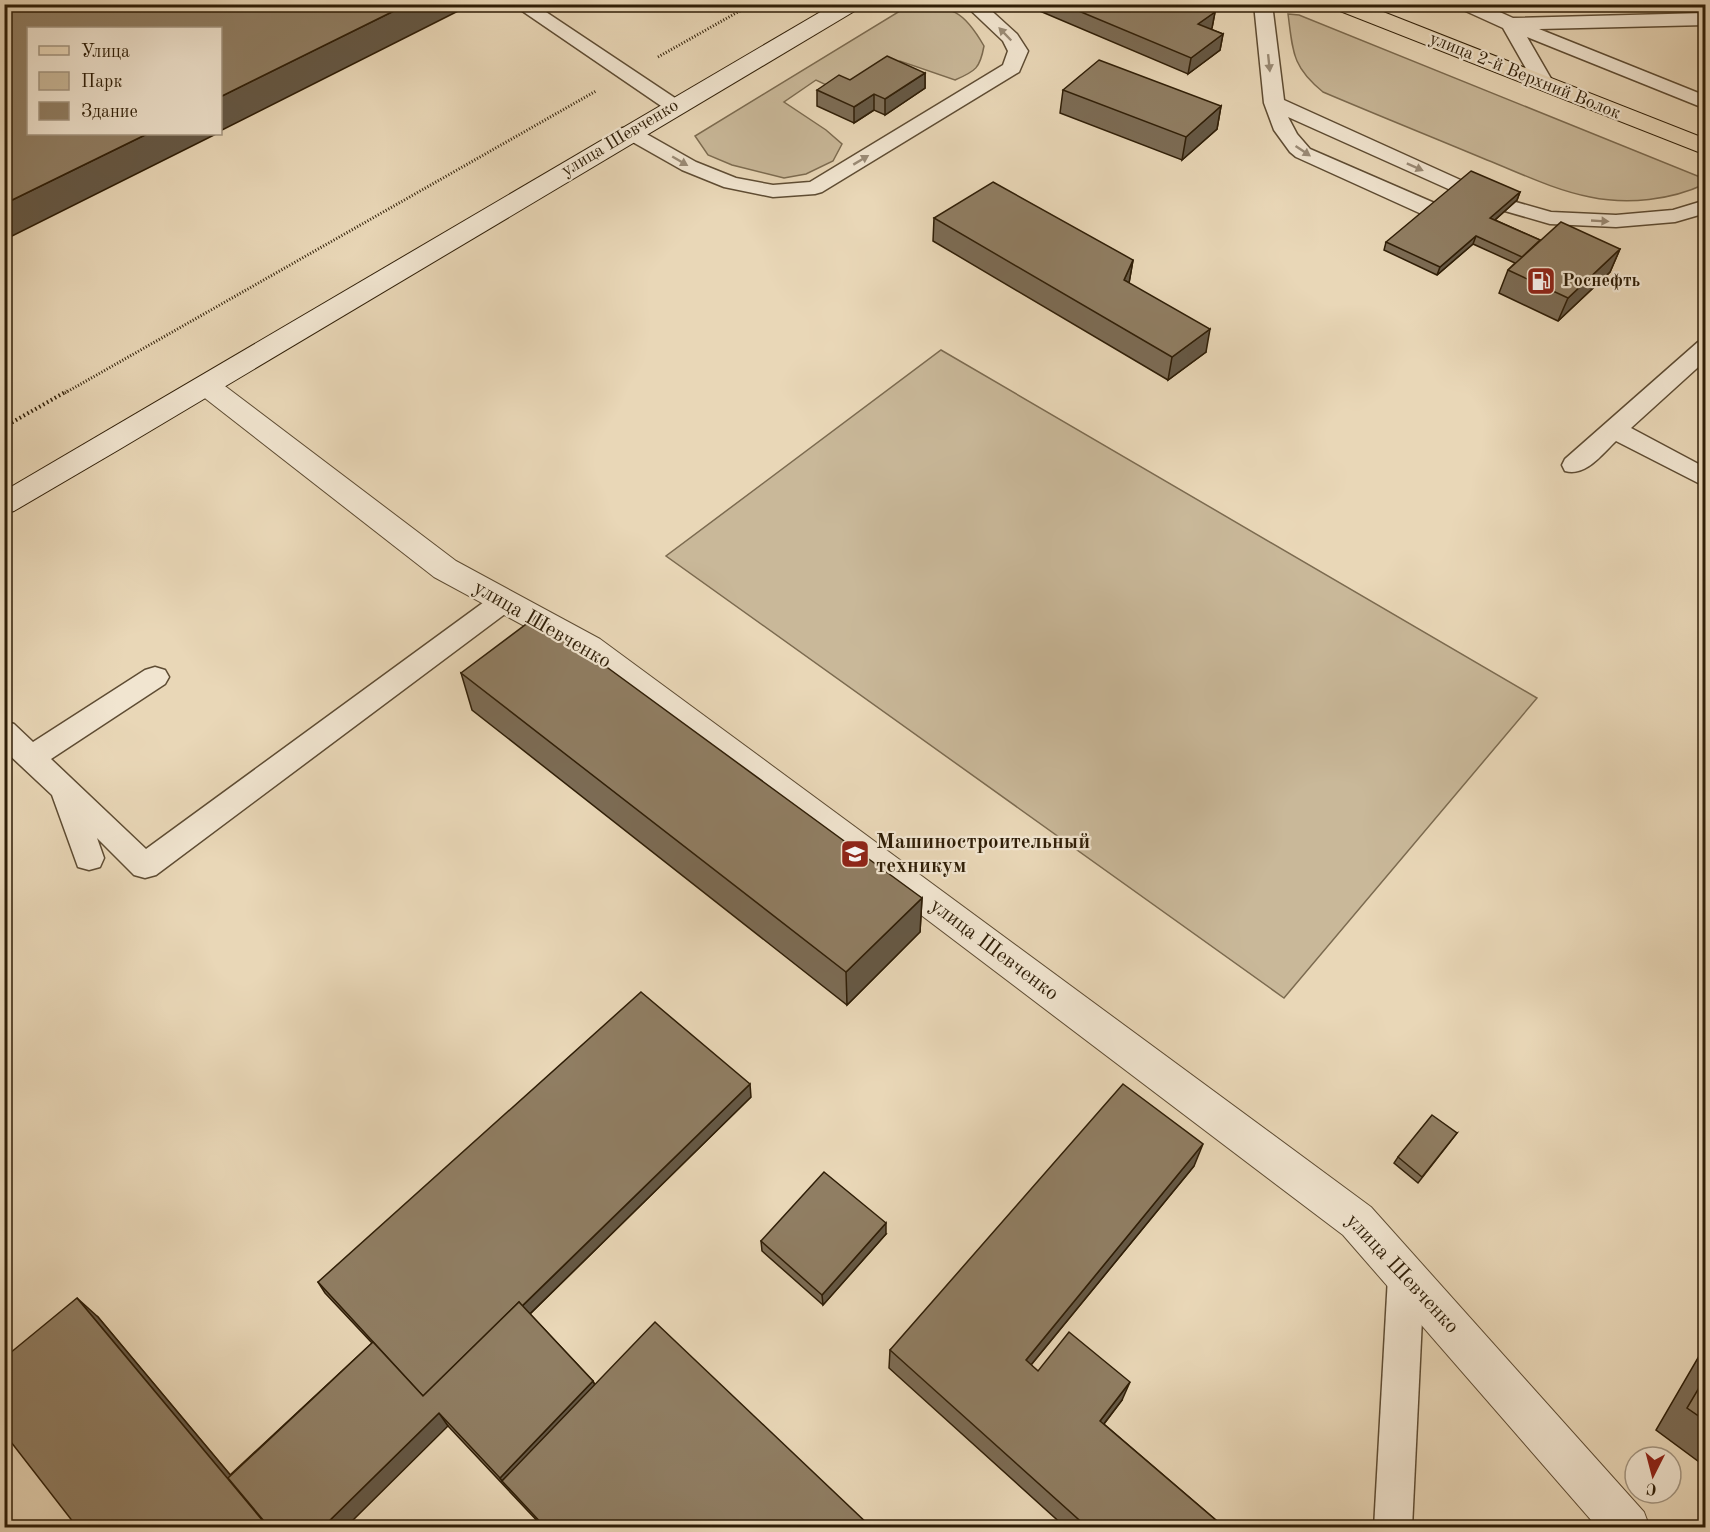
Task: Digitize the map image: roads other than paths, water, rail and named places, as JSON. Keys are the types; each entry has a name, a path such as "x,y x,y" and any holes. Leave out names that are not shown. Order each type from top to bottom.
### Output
{"main road":[{"name":"улица 2-й Верхний Волок","path":"1343,4 1706,148"}],"street":[{"name":"улица Шевченко","path":"4,504 207,386 629,132 850,4"},
{"name":"улица Шевченко","path":"207,386 445,569 589,647 1357,1221 1628,1527"}],"lane":[{"path":"521,4 674,106"},
{"path":"629,132 689,166 731,183 772,191 815,188 1012,68 1018,51 1010,38 973,4"},
{"path":"1263,4 1274,103 1282,130 1291,143 1303,153 1434,211 1501,218 1616,221 1675,216 1706,206"},
{"path":"1466,4 1563,48 1706,103"},
{"path":"1510,24 1578,13 1706,20"},
{"path":"1510,24 1543,82"},
{"path":"1274,103 1491,201 1550,218"},
{"path":"1574,465 1706,347"},
{"path":"1614,429 1706,479"},
{"path":"4,732 145,866 504,601"},
{"path":"31,758 155,677"},
{"path":"63,787 89,858"},
{"path":"1393,1527 1406,1277"}],"place":[{"name":"Роснефть","path":"1541,281"},
{"name":"Машиностроительный техникум","path":"855,854"}]}
